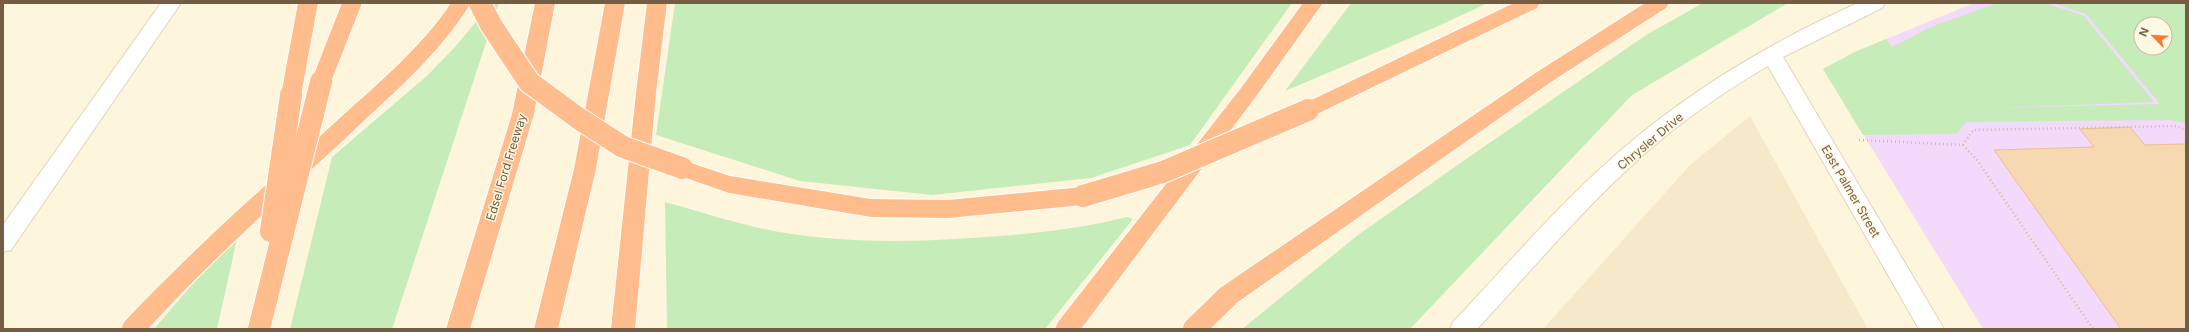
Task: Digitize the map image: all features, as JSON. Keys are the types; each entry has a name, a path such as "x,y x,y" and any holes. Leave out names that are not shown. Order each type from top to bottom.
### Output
{"highway":[{"path":"258,329 291,95 308,3"},
{"path":"258,329 322,82 352,3"},
{"path":"133,329 181,277 401,74 446,26 461,3"},
{"path":"480,3 490,25 529,82 578,118 623,146 729,184 871,208 948,209 1083,196 1163,172 1308,110 1530,3"},
{"name":"Edsel Ford Freeway","path":"458,329 523,114 545,3"},
{"path":"546,329 585,169 615,3"},
{"path":"623,329 646,94 657,3"},
{"path":"1067,329 1248,93 1312,3"},
{"path":"1194,329 1229,295 1544,77 1659,3"}],"street":[{"path":"3,243 171,3"},
{"name":"Chrysler Drive","path":"1462,329 1587,196 1645,142 1705,96 1771,54 1831,22 1875,3"},
{"name":"East Palmer Street","path":"1771,54 1932,329"}],"path":[{"path":"1963,145 1973,130 2176,126 2186,130"},
{"path":"1858,140 1963,145 1977,160 2093,329"}],"shaded area":[{"path":"1974,3 2186,3 2186,329 1983,329 1823,69 1855,52"},
{"path":"1750,116 1868,329 1543,329 1690,165"}],"green space":[{"path":"492,3 499,3 392,329 290,329 332,157 428,75 454,48"},
{"path":"675,3 1292,3 1190,145 1091,178 932,195 800,181 656,135"},
{"path":"1351,3 1488,3 1436,27 1285,91"},
{"path":"1703,3 1788,3 1632,95 1410,329 1242,329 1358,235 1646,35"},
{"path":"1998,3 2045,3 2084,16 2154,102 1987,108 2160,104 2086,14 2053,3 2186,3 2186,123 2170,120 1966,122 1956,134 1863,135 1823,69 1855,52 1886,39 1892,47 1933,26"},
{"path":"665,202 755,227 781,232 834,239 888,241 942,240 1009,235 1068,229 1127,217 1133,219 1045,329 667,329"},
{"path":"237,239 217,329 154,329 196,280"}],"building":[{"path":"2130,127 2145,145 2186,144 2186,329 2121,329 1994,150 2094,147 2080,129"}]}
